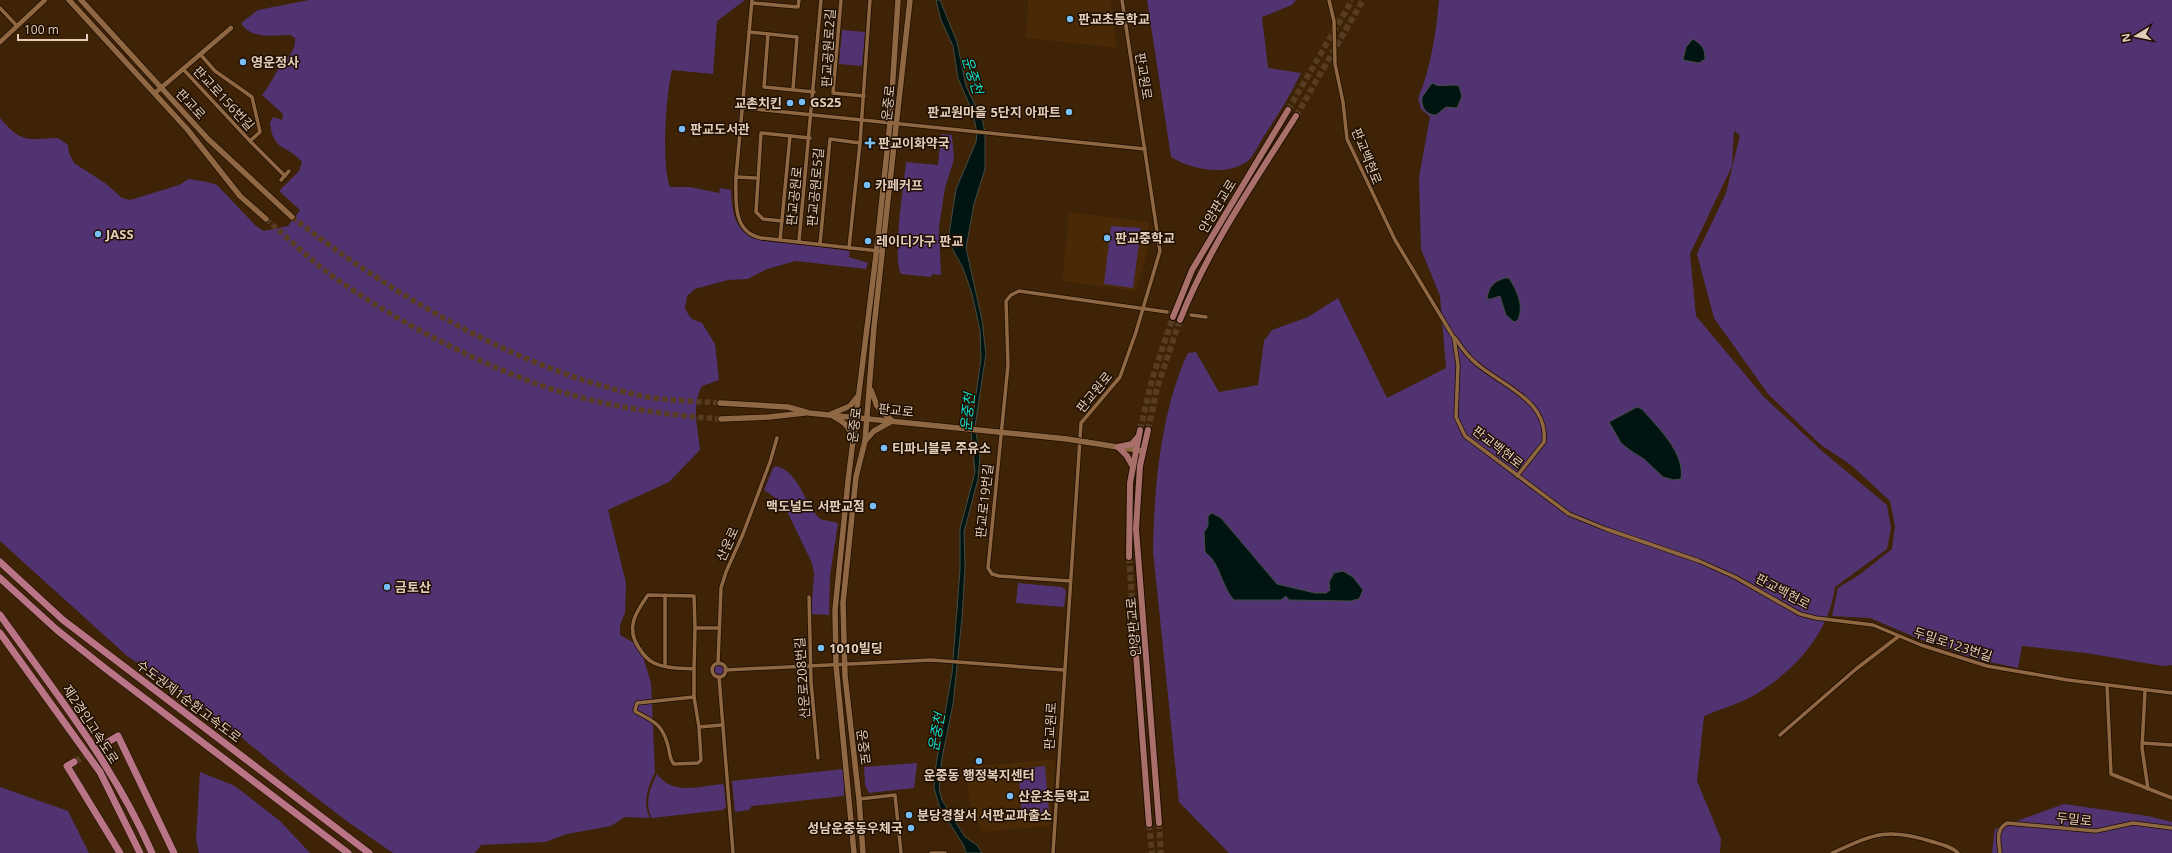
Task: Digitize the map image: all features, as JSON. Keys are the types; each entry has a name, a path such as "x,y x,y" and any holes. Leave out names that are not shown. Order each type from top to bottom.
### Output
{"highway":[{"name":"수도권제1순환고속도로","path":"0,562 63,620 369,853"},
{"name":"수도권제1순환고속도로","path":"0,578 56,630 348,853"},
{"name":"제2경인고속도로","path":"0,615 85,734 144,835 152,853"},
{"name":"제2경인고속도로","path":"0,633 100,772 140,853"},
{"path":"108,742 118,736 174,853"},
{"path":"74,762 67,766 120,853"}],"main road":[{"name":"판교로","path":"69,0 187,129 224,178 240,196 266,219"},
{"name":"판교로","path":"81,0 161,88 236,166 292,217"},
{"name":"운중로","path":"854,853 836,665 835,610 837,580 856,417 877,251 890,123 898,0"},
{"name":"운중로","path":"863,853 859,799 844,665 842,616 845,574 856,477 865,441 874,328 884,252 910,0"},
{"name":"안양판교로","path":"1288,110 1192,270 1177,318 1199,273 1243,199 1296,116"},
{"path":"865,441 874,431 893,421 878,406 870,388"},
{"path":"829,414 851,405 857,398 860,389"},
{"name":"판교로","path":"720,403 788,407 809,412 1001,432"},
{"name":"판교로","path":"721,418 769,417 809,412"},
{"path":"829,414 844,422 850,428 854,440"},
{"name":"안양판교로","path":"1148,430 1138,484 1136,529 1159,823"},
{"path":"1001,432 1067,439 1143,451"},
{"path":"1118,447 1132,444 1140,433 1132,465 1129,500 1129,557"},
{"path":"1118,447 1127,456 1132,465"},
{"name":"안양판교로","path":"1136,641 1149,824"}],"street":[{"path":"0,42 45,0"},
{"path":"799,0 798,7 752,1 744,108 736,177 736,203 741,225 753,236 799,241"},
{"name":"판교공원로","path":"821,0 810,138 799,241 884,252"},
{"name":"판교공원로2길","path":"841,0 833,93 864,96"},
{"path":"850,248 864,96 870,0"},
{"name":"판교원로","path":"1053,853 1081,423 1120,377 1160,251 1122,0"},
{"name":"판교백현로","path":"1329,0 1334,21 1335,64 1343,102 1347,139 1395,240 1454,338 1458,365 1456,417 1465,436 1569,514 1612,531 1699,561 1735,577 1800,614 1816,618 1864,622 1899,636"},
{"path":"0,8 17,26"},
{"name":"판교로156번길","path":"155,94 231,28"},
{"path":"749,32 797,37 793,89"},
{"path":"768,34 764,87 814,92"},
{"name":"판교로156번길","path":"200,54 215,71 249,94 253,100 260,132 250,141"},
{"name":"판교로156번길","path":"182,69 285,176"},
{"path":"744,108 812,116 992,132 1145,149"},
{"path":"782,221 766,220 757,215 755,208 756,178 761,133 810,138"},
{"path":"780,240 790,136"},
{"name":"판교공원로5길","path":"820,244 830,139 860,143"},
{"path":"281,180 289,171"},
{"path":"736,177 756,178"},
{"name":"판교로19번길","path":"1070,581 999,576 989,571 989,549 1008,365 1006,300 1011,295 1023,291 1167,312"},
{"path":"1191,315 1206,317"},
{"path":"1454,338 1476,364 1529,401 1543,421 1544,442 1517,476"},
{"name":"산운로","path":"718,663 721,588 770,462 777,438"},
{"path":"694,669 654,664 646,658 634,641 632,634 634,617 648,595 694,596 695,628 694,696 699,727 701,760 698,762 674,764 670,760 666,737 662,728 657,723 635,710 637,703 694,696"},
{"path":"665,595 665,666"},
{"name":"산운로208번길","path":"809,597 811,666 818,758"},
{"path":"695,628 719,628"},
{"name":"두밀로123번길","path":"1780,735 1856,669 1899,636 1987,666 2107,686 2172,693"},
{"path":"725,670 934,660 1064,670"},
{"path":"719,677 715,676 712,670 715,665 718,663 724,666 725,670"},
{"path":"719,677 724,674 725,670"},
{"path":"719,677 733,853"},
{"path":"2107,686 2111,774 2172,798"},
{"path":"2145,691 2142,743 2148,789"},
{"path":"699,727 722,725"},
{"path":"2142,743 2172,745"},
{"path":"859,799 895,795 901,853"},
{"name":"두밀로","path":"2000,853 1998,834 2001,827 2006,823 2096,831 2133,823 2172,828"},
{"path":"1832,853 1865,839 1892,833 1953,848 1958,853"},
{"path":"931,853 945,853"}],"shaded area":[{"path":"309,0 745,0 717,21 713,74 672,70 665,130 667,177 670,187 690,187 719,193 720,188 731,190 733,211 737,223 746,234 752,238 850,251 849,257 868,263 866,269 796,261 767,269 748,279 728,280 695,289 687,296 685,308 688,314 692,319 702,323 715,344 719,380 702,386 697,401 696,418 700,450 669,482 608,510 626,583 625,613 620,625 620,635 643,648 644,660 651,683 655,772 648,789 646,801 646,807 650,818 625,817 611,826 567,834 545,842 481,845 475,853 393,853 348,822 288,776 229,727 126,655 0,541 0,118 20,136 32,139 58,138 68,145 69,153 74,163 105,183 122,198 130,200 179,185 189,179 207,182 217,185 256,226 264,231 288,226 300,210 279,191 299,171 302,162 278,144 274,139 270,123 273,117 282,120 283,114 262,95 292,51 295,38 290,35 270,36 256,34 250,32 241,23 258,10"},
{"path":"936,0 940,0 957,42 966,86 983,122 985,134 985,169 974,204 966,248 982,320 986,354 975,426 980,457 978,479 964,532 965,567 962,618 953,704 942,758 939,789 942,800 965,837 977,845 982,853 966,853 964,846 940,808 934,788 935,771 952,673 960,570 960,529 975,472 971,430 981,359 980,330 972,294 963,268 952,248 949,234 956,189 976,142 977,133 973,113 958,78 953,46 941,20"},
{"name":"판교초등학교","path":"1028,0 1110,0 1117,48 1026,38"},
{"path":"1147,0 1296,0 1292,5 1262,17 1268,68 1301,73 1278,115 1249,160 1231,169 1210,170 1180,162 1171,157"},
{"path":"1439,0 2172,0 2172,665 2163,666 2086,653 2022,646 2018,668 1975,659 1922,640 1870,618 1832,616 1838,588 1859,575 1892,549 1895,526 1890,501 1851,465 1821,445 1768,394 1714,318 1697,254 1726,193 1740,135 1734,131 1732,166 1690,254 1696,316 1764,397 1822,451 1887,505 1891,528 1887,549 1835,587 1832,604 1826,620 1818,634 1797,661 1785,673 1752,697 1704,716 1697,781 1721,839 1720,853 1229,853 1179,802 1153,551 1157,476 1165,424 1171,399 1188,353 1196,352 1219,392 1258,385 1264,341 1272,330 1308,317 1338,298 1387,398 1446,368 1440,296 1421,249 1419,177 1430,117 1421,109 1418,99 1423,87 1432,50"},
{"path":"842,30 865,32 862,66 839,64"},
{"path":"1693,39 1704,49 1705,59 1699,63 1683,60 1686,47"},
{"path":"1432,83 1439,86 1459,86 1462,96 1457,108 1446,107 1436,115 1426,112 1422,104 1422,97"},
{"path":"941,134 952,135 954,159 945,188 939,226 941,275 932,274 931,277 901,274 899,265 898,237 906,162 938,165"},
{"name":"판교중학교","path":"1069,212 1149,222 1147,253 1136,291 1062,281"},
{"path":"1111,226 1141,228 1133,288 1104,284"},
{"path":"1505,278 1509,278 1519,298 1520,314 1518,320 1514,322 1506,315 1500,296 1487,299 1492,285"},
{"path":"1637,407 1642,409 1675,450 1679,459 1681,479 1674,480 1663,477 1644,459 1621,443 1609,422"},
{"path":"776,466 784,469 796,481 809,505 820,519 838,523 830,576 829,615 811,614 814,574 812,563 783,503 764,490 773,468"},
{"path":"1212,513 1221,518 1277,584 1315,593 1326,593 1330,590 1329,582 1334,573 1343,571 1353,577 1363,590 1359,599 1350,601 1289,600 1286,596 1281,600 1234,600 1226,588 1218,569 1205,552 1204,532 1208,526 1208,516"},
{"path":"1018,583 1062,587 1066,591 1064,607 1016,603"},
{"path":"717,666 721,666 723,670 721,674 717,674 715,672 715,668"},
{"name":"산운초등학교","path":"1055,759 1050,826 982,832 969,800 965,767"},
{"path":"917,763 914,788 869,793 865,785 864,767"},
{"path":"1045,766 1049,812 1022,814 1018,769"},
{"path":"844,769 844,796 752,806 749,810 735,812 732,781"},
{"path":"200,772 235,786 280,821 310,853 199,853 196,839"},
{"path":"657,774 663,781 679,787 696,788 722,784 724,786 726,807 723,810 652,818 648,807 648,801 650,790"},
{"path":"0,787 68,811 89,853 0,853"},
{"path":"2064,804 2148,816 2172,822 2172,853 1992,853 1995,829"}],"tunnel":[{"path":"1288,110 1352,0"},
{"path":"1296,116 1363,0"},
{"path":"292,217 371,274 414,301 458,326 549,368 595,384 642,396 671,400 720,403"},
{"path":"266,219 317,264 359,294 441,342 499,369 555,390 616,406 658,413 721,419"},
{"path":"1167,312 1191,315"},
{"path":"1140,430 1153,376 1173,317"},
{"path":"1148,430 1157,388 1180,320"},
{"path":"1129,557 1135,641"},
{"path":"74,762 108,742"},
{"path":"1159,823 1161,853"},
{"path":"1149,824 1152,853"}],"place":[{"name":"판교초등학교","path":"1070,19"},
{"name":"영운정사","path":"243,62"},
{"name":"GS25","path":"802,102"},
{"name":"교촌치킨","path":"790,103"},
{"name":"판교원마을 5단지 아파트","path":"1069,112"},
{"name":"판교도서관","path":"682,129"},
{"name":"판교이화약국","path":"870,143"},
{"name":"카페커프","path":"867,185"},
{"name":"JASS","path":"98,234"},
{"name":"판교중학교","path":"1107,238"},
{"name":"레이디가구 판교","path":"868,241"},
{"name":"티파니블루 주유소","path":"884,448"},
{"name":"맥도널드 서판교점","path":"873,506"},
{"name":"금토산","path":"387,587"},
{"name":"1010빌딩","path":"821,648"},
{"name":"운중동 행정복지센터","path":"979,761"},
{"name":"산운초등학교","path":"1010,796"},
{"name":"분당경찰서 서판교파출소","path":"909,815"},
{"name":"성남운중동우체국","path":"911,828"}],"water label":[{"name":"운중천","path":"973,75"},
{"name":"운중천","path":"967,412"},
{"name":"운중천","path":"936,732"}]}
